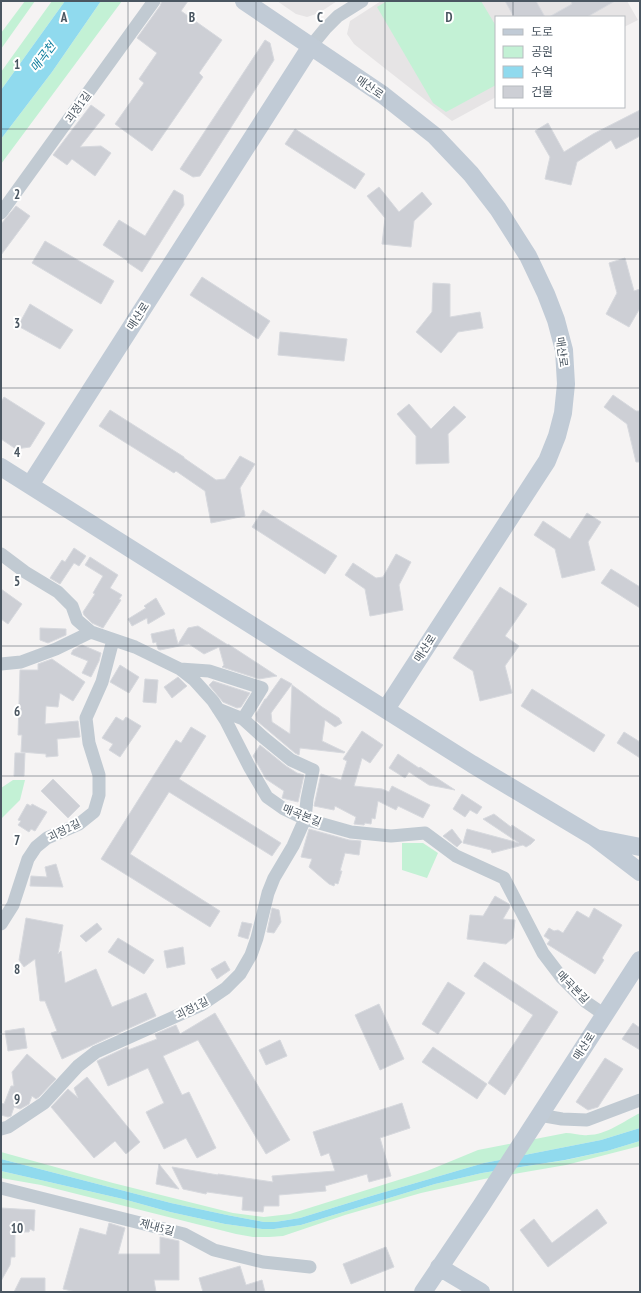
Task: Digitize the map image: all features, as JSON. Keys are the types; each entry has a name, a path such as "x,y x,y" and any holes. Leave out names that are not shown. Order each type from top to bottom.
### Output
{"street":[{"name":"괴정1길","path":"1,213 154,1"},
{"name":"매산로","path":"244,1 383,95 434,136 471,174 498,208 530,262 546,294 556,320 564,350 566,384 563,413 557,436 547,461 386,709"},
{"path":"310,46 324,29 338,16 362,1"},
{"name":"매산로","path":"30,485 310,46"},
{"path":"1,467 472,764 594,838 640,872"},
{"name":"매곡본길","path":"3,558 58,592 72,606 77,620 90,632 135,647 180,669 194,680 213,701 226,721 250,768 267,796 284,809 305,819 351,832 391,836 425,833 456,856 504,878 543,952 562,978 586,1002 605,1015"},
{"path":"1,664 21,662 56,650 90,632"},
{"name":"괴정2길","path":"1,924 13,905 28,859 36,847 47,838 79,824 94,812 100,795 99,775 89,743 86,718 102,682 113,640"},
{"path":"180,669 209,671 262,688 243,718 218,709"},
{"name":"괴정1길","path":"1,1129 8,1127 44,1104 78,1066 96,1052 201,1005 226,988 240,974 251,955 257,938 268,893 274,878 293,846 305,819 307,799 313,770 291,760 264,738 243,718"},
{"path":"594,838 640,847"},
{"name":"매산로","path":"439,1266 481,1206 640,960"},
{"path":"539,1115 562,1119 587,1120 640,1100"},
{"name":"제내5길","path":"1,1188 184,1234 214,1250 263,1262 310,1267"},
{"path":"423,1292 439,1266 482,1292"}],"shaded area":[{"path":"277,1 337,1 319,13 307,17 296,14"},
{"path":"381,1 627,1 638,20 625,26 625,16 495,16 495,98 452,121 354,44 347,34 350,21"}],"green space":[{"path":"25,1 35,1 1,49 1,33"},
{"path":"52,1 65,1 1,90 1,72"},
{"path":"101,1 122,1 1,164 1,139 52,72"},
{"path":"387,1 481,1 495,24 495,86 446,112 433,103 377,7"},
{"path":"13,780 25,780 20,800 1,819 1,788"},
{"path":"402,843 423,843 438,853 427,878 402,870"},
{"path":"640,1113 640,1128 601,1140 484,1163 300,1218 275,1222 264,1222 171,1203 1,1159 1,1152 113,1183 233,1213 264,1217 290,1214 427,1171 478,1150 566,1133 585,1135 601,1133"},
{"path":"640,1141 640,1146 566,1165 484,1179 421,1193 345,1215 283,1236 269,1237 253,1237 236,1234 41,1185 1,1178 1,1171 225,1224 262,1229 274,1229 301,1225 435,1184 482,1173 566,1160 607,1151"}],"water":[{"name":"매곡천","path":"65,1 101,1 52,72 1,139 1,90"},
{"path":"640,1128 640,1141 607,1151 565,1160 482,1173 435,1184 301,1225 274,1229 262,1229 225,1224 1,1171 1,1159 171,1203 264,1222 275,1222 300,1218 484,1163 601,1140"}],"building":[{"path":"162,1 188,1 181,11 222,40 199,73 203,77 152,151 115,124 144,83 139,79 157,53 137,38"},
{"path":"505,1 536,1 544,16 513,16"},
{"path":"571,1 615,1 589,16 551,16 572,4"},
{"path":"265,40 270,43 274,60 200,176 193,177 180,169"},
{"path":"91,105 105,115 80,147 101,146 111,153 95,176 72,159 67,165 53,155"},
{"path":"640,110 640,136 616,149 611,140 577,162 571,185 545,179 550,157 535,131 548,123 564,152 593,134"},
{"path":"295,129 365,174 355,189 285,144"},
{"path":"379,187 399,212 422,192 432,204 414,221 411,247 382,244 385,218 367,196"},
{"path":"174,190 183,195 184,205 142,272 103,245 119,220 145,236"},
{"path":"16,206 30,216 1,255 1,224"},
{"path":"45,241 114,281 101,304 32,263"},
{"path":"625,258 634,291 640,289 640,308 629,327 606,314 617,293 609,263"},
{"path":"202,277 270,321 258,339 190,295"},
{"path":"433,283 450,284 450,317 480,312 483,328 458,332 441,353 416,332 432,312"},
{"path":"30,304 73,330 60,349 18,326"},
{"path":"280,332 347,339 344,361 278,355"},
{"path":"613,395 636,411 640,411 640,462 636,462 627,424 604,407"},
{"path":"4,397 45,423 30,447 16,449 1,439 1,402"},
{"path":"409,404 431,429 454,406 466,417 448,434 449,463 416,464 416,436 397,414"},
{"path":"110,410 184,457 216,480 225,479 240,456 255,464 240,488 245,516 211,523 205,491 176,471 174,473 99,426"},
{"path":"263,510 337,556 325,574 252,527"},
{"path":"587,513 601,522 588,542 595,570 562,578 555,549 534,535 543,521 570,539"},
{"path":"74,548 86,556 79,566 74,563 60,584 50,578 62,560 65,562"},
{"path":"396,554 411,562 399,585 403,610 370,616 365,589 345,575 353,563 376,578 383,577"},
{"path":"90,557 118,575 110,588 122,595 119,599 121,600 103,628 92,623 83,612 95,594 93,593 103,576 85,565"},
{"path":"611,569 640,587 640,608 601,583"},
{"path":"500,587 527,604 505,636 519,646 505,666 512,693 480,701 473,671 453,658"},
{"path":"1,589 22,604 8,624 1,619"},
{"path":"156,598 165,614 148,624 147,618 132,626 128,619 146,608 144,606"},
{"path":"198,626 277,676 259,679 222,667 224,665 219,647 204,654 189,644 160,650 158,649 156,642 153,643 151,634 174,629 178,644 188,628"},
{"path":"40,628 66,629 66,635 48,643 40,640"},
{"path":"82,645 101,653 99,661 91,677 82,673 88,661 71,654 73,650"},
{"path":"52,659 85,682 73,701 60,693 58,707 46,706 45,724 78,721 80,737 57,739 58,756 46,757 46,754 21,752 22,735 18,735 20,670 38,670 38,664"},
{"path":"120,665 139,677 129,693 110,682"},
{"path":"178,677 187,686 172,698 164,687"},
{"path":"281,678 292,684 271,713 272,722 290,734 292,685 339,718 342,723 335,727 325,720 322,741 345,752 344,753 300,748 299,755 257,721 256,714"},
{"path":"145,679 158,680 156,703 143,702"},
{"path":"213,681 250,693 241,707 237,708 223,702 209,685"},
{"path":"532,689 605,735 594,752 521,706"},
{"path":"116,717 123,721 126,717 141,726 120,757 109,750 113,744 102,738"},
{"path":"191,727 206,736 179,779 281,843 272,856 169,792 130,854 220,911 210,927 101,859 176,740 181,743"},
{"path":"362,731 383,745 370,763 362,758 354,786 382,789 389,792 392,786 430,805 423,818 398,806 396,810 378,801 375,819 372,818 371,824 354,824 356,817 335,806 334,810 314,806 321,774 341,780 347,761 343,759"},
{"path":"624,732 640,742 640,758 617,743"},
{"path":"260,745 286,766 297,773 304,775 298,802 282,798 284,791 266,779 253,756"},
{"path":"15,753 25,753 24,776 14,776"},
{"path":"398,754 455,790 429,785 409,772 405,778 389,768"},
{"path":"53,779 80,806 68,818 41,791"},
{"path":"462,794 482,807 477,814 470,810 465,817 453,809"},
{"path":"27,804 31,806 32,804 47,812 35,831 31,829 29,832 18,825 21,821 18,820"},
{"path":"494,814 511,827 512,825 535,840 526,847 523,845 492,853 491,850 463,843 467,829 519,843 483,819"},
{"path":"309,829 349,840 361,841 359,855 345,853 338,884 335,883 334,886 329,884 309,867 312,859 301,857"},
{"path":"452,829 462,842 457,847 443,836"},
{"path":"56,864 63,887 30,886 31,876 47,877 45,867"},
{"path":"495,896 509,904 510,907 503,919 515,920 513,938 506,944 467,939 470,915 483,916"},
{"path":"272,908 279,910 281,922 274,933 267,932"},
{"path":"594,908 622,925 602,958 604,960 595,974 547,944 550,940 544,936 549,928 563,933 577,911 589,918"},
{"path":"26,918 63,925 58,954 61,951 65,983 96,969 112,1007 146,993 156,1016 62,1059 51,1033 57,1031 45,1001 40,1001 35,959 24,967 19,960"},
{"path":"242,922 252,924 248,939 238,936"},
{"path":"97,923 102,929 86,942 80,936"},
{"path":"118,938 154,960 144,974 108,952"},
{"path":"183,947 185,964 167,968 164,951"},
{"path":"225,961 230,970 217,979 211,969"},
{"path":"484,962 558,1012 505,1095 488,1083 533,1015 474,976"},
{"path":"448,982 465,993 438,1034 422,1024"},
{"path":"379,1004 404,1059 380,1070 355,1015"},
{"path":"215,1013 290,1140 266,1154 198,1040 163,1056 182,1095 189,1092 216,1148 197,1158 186,1138 164,1149 146,1112 164,1103 148,1068 108,1086 97,1061 127,1047 128,1050 157,1039 155,1034 176,1025 180,1034"},
{"path":"633,1023 640,1028 640,1050 622,1039"},
{"path":"24,1028 27,1048 8,1051 5,1031"},
{"path":"280,1040 287,1056 266,1065 259,1050"},
{"path":"433,1047 487,1084 477,1099 422,1062"},
{"path":"27,1054 56,1079 39,1097 36,1099 32,1096 29,1104 20,1109 14,1107 11,1116 8,1117 1,1115 1,1103 4,1104 11,1086 14,1086 12,1072"},
{"path":"605,1058 623,1069 598,1107 588,1110 576,1102"},
{"path":"87,1077 140,1142 126,1154 115,1141 94,1158 51,1107 68,1089 78,1098 74,1088"},
{"path":"402,1103 410,1128 380,1138 391,1176 369,1182 367,1174 325,1186 326,1191 279,1195 279,1206 264,1206 263,1212 242,1210 243,1197 207,1192 206,1194 183,1189 172,1167 273,1182 272,1176 335,1171 329,1153 321,1156 313,1132"},
{"path":"159,1164 179,1189 156,1184"},
{"path":"1,1208 35,1210 34,1231 30,1229 29,1232 15,1232 15,1257 11,1257 10,1265 1,1281"},
{"path":"597,1209 607,1223 548,1267 520,1230 534,1219 552,1243"},
{"path":"109,1223 125,1228 118,1254 160,1254 160,1237 179,1241 179,1280 154,1280 156,1292 76,1292 63,1289 80,1228 106,1235"},
{"path":"386,1247 394,1267 351,1284 343,1264"},
{"path":"240,1266 246,1285 262,1280 265,1292 203,1292 199,1278"},
{"path":"21,1278 45,1278 45,1292 14,1292"}]}
